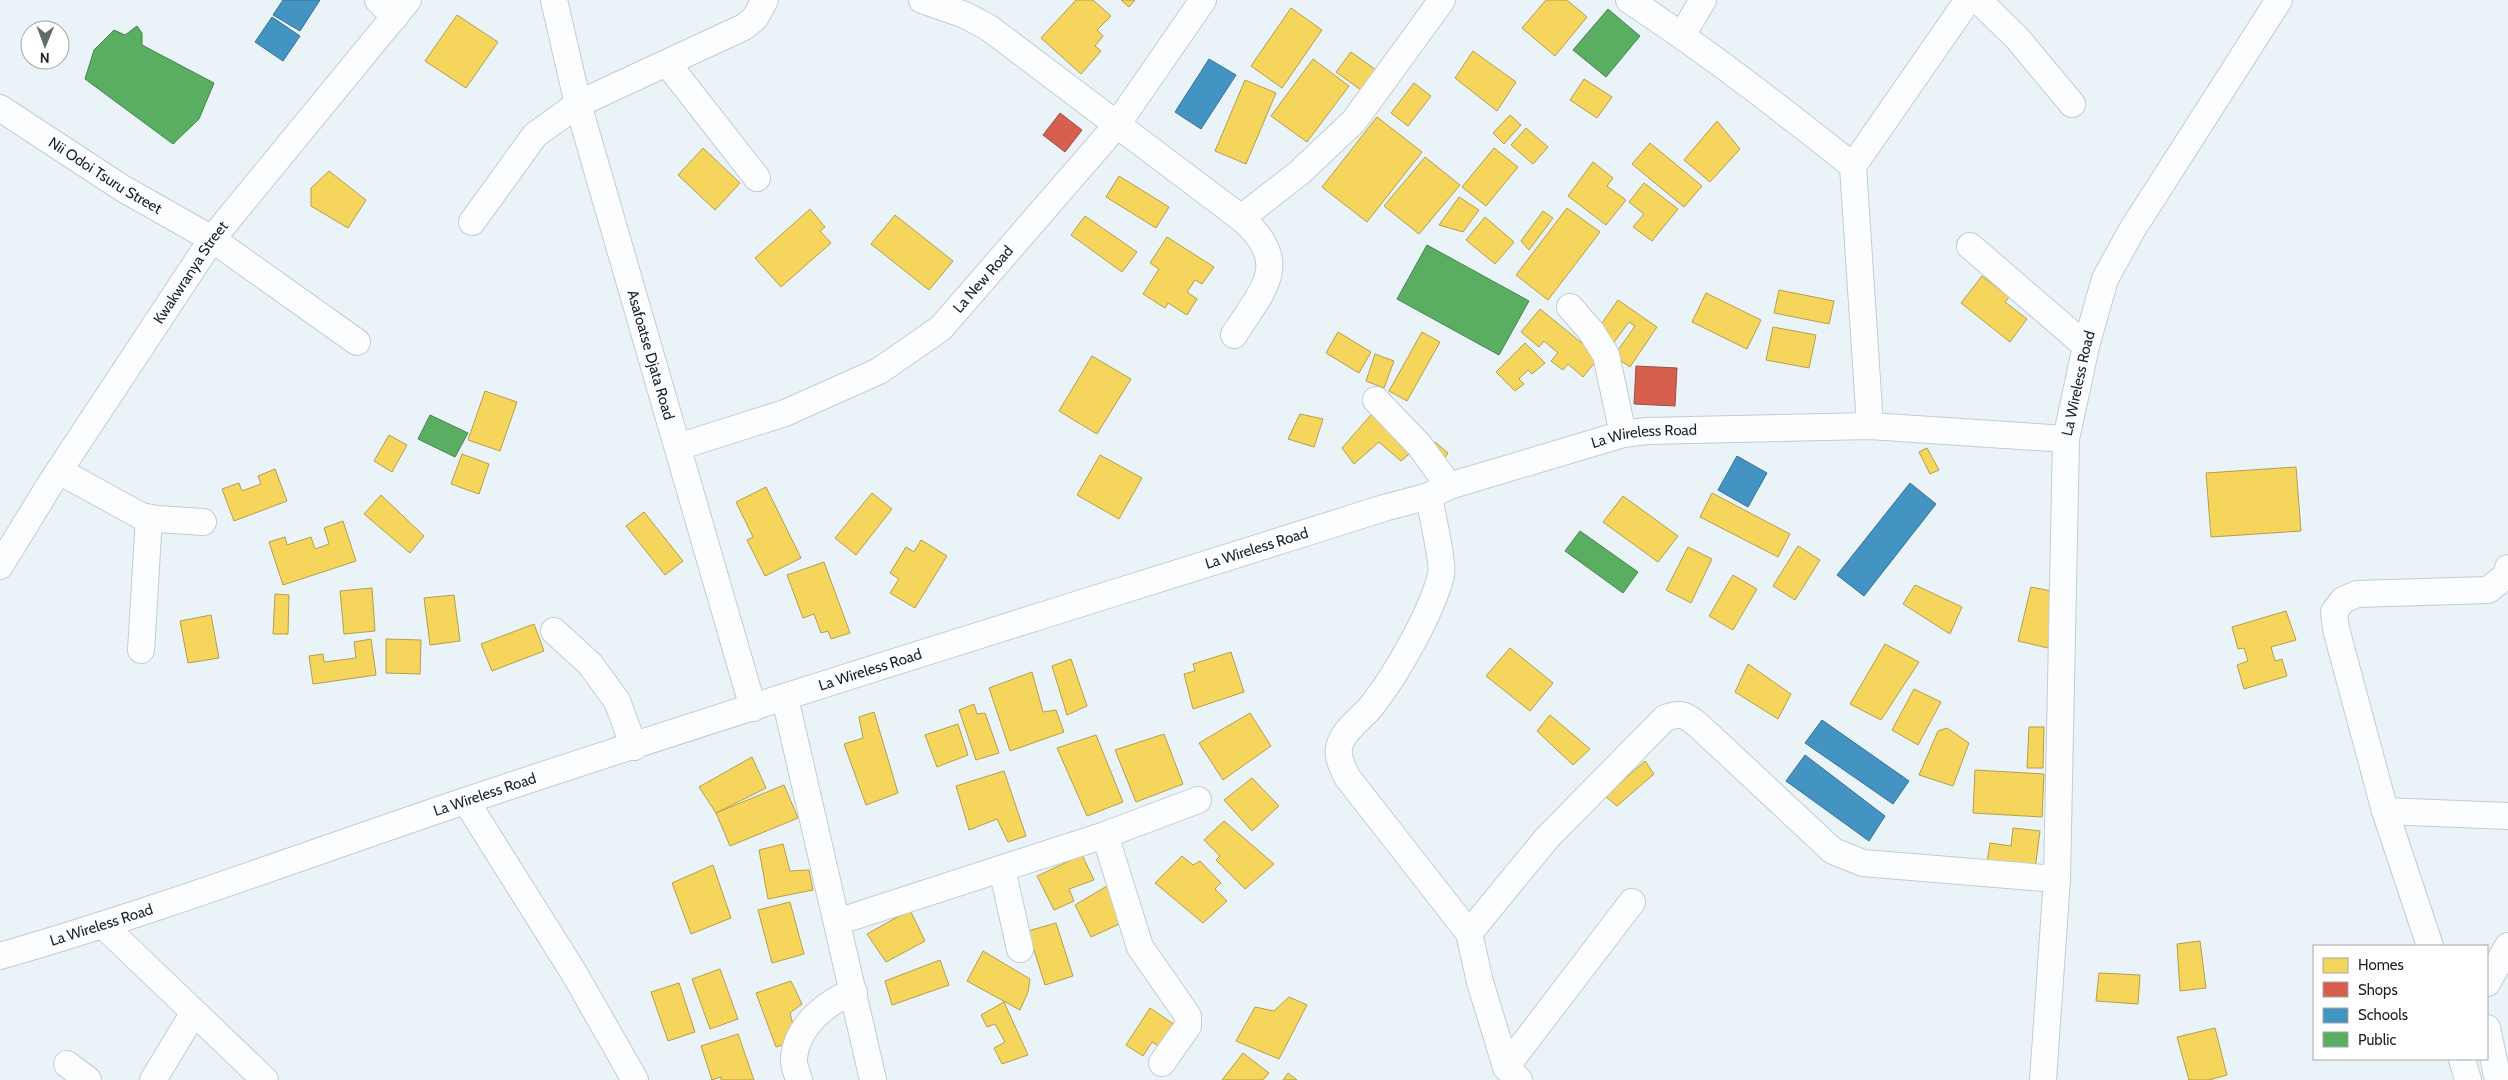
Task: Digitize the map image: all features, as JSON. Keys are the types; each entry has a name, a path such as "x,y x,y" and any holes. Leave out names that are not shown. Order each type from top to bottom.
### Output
{"street":[{"name":"Asafoatse Djata Road","path":"554,0 578,104 753,708"},
{"path":"472,222 534,135 578,104 744,27 755,18 766,0"},
{"path":"922,0 965,15 988,28 1116,126 1196,182 1257,232 1268,251 1269,280 1234,335"},
{"name":"La New Road","path":"678,447 785,413 870,375 942,328 1116,126 1203,0"},
{"path":"1241,218 1299,173 1354,121 1442,0"},
{"path":"1629,0 1682,34 1853,166"},
{"path":"1682,34 1703,0"},
{"path":"1870,426 1853,166 1968,0"},
{"path":"1978,0 2018,38 2072,104"},
{"name":"La Wireless Road","path":"0,956 104,926 466,801 634,746 1623,434 1870,426 2066,439 2086,346 2105,279 2132,230 2279,0"},
{"name":"Kwakwranya Street","path":"0,566 59,471 212,239 394,6"},
{"path":"667,63 757,178"},
{"name":"Nii Odoi Tsuru Street","path":"0,108 122,188 212,239 357,342"},
{"path":"1970,246 2086,346"},
{"path":"1570,307 1591,331 1606,355 1623,434"},
{"path":"1376,400 1420,446 1438,491 1442,573 1427,616 1374,704 1344,737 1339,748 1339,761 1347,777 1469,933 1480,982 1512,1074"},
{"path":"2043,1080 2057,880 2066,439"},
{"path":"59,471 149,518 203,522"},
{"path":"141,650 149,518"},
{"path":"2430,945 2385,811 2336,629 2334,612 2343,600 2357,594 2488,590 2508,575 2508,568"},
{"path":"554,631 590,664 617,701 634,746"},
{"path":"785,698 873,1080"},
{"path":"1469,933 1547,838 1665,718 1677,713 1686,714 1833,851 1863,863 2057,880"},
{"path":"837,922 1105,836 1198,800"},
{"path":"466,801 574,973 636,1080"},
{"path":"2385,811 2508,816"},
{"path":"1105,836 1140,947 1188,1016 1188,1026 1162,1063"},
{"path":"1002,869 1020,949"},
{"path":"1512,1074 1632,902"},
{"path":"104,926 193,1014 265,1080"},
{"path":"2488,981 2508,946"},
{"path":"799,1080 794,1056 811,1020 840,997 854,992"},
{"path":"154,1080 193,1014"},
{"path":"2488,1033 2498,1080"},
{"path":"2462,1060 2468,1080"},
{"path":"67,1064 88,1080"}],"building: Homes":[{"path":"1076,0 1093,0 1111,16 1097,30 1103,36 1095,46 1101,51 1081,74 1041,38"},
{"path":"1121,0 1135,0 1129,7"},
{"path":"1546,0 1567,0 1587,17 1555,56 1522,28"},
{"path":"1291,8 1322,30 1282,88 1251,66"},
{"path":"457,15 498,42 466,88 425,61"},
{"path":"1473,51 1516,82 1497,111 1455,78"},
{"path":"1351,52 1383,75 1368,95 1336,72"},
{"path":"1313,59 1349,86 1307,142 1271,116"},
{"path":"1584,79 1612,97 1597,118 1570,100"},
{"path":"1245,80 1276,93 1246,164 1215,151"},
{"path":"1414,83 1431,96 1408,126 1391,113"},
{"path":"1510,115 1521,125 1504,144 1493,133"},
{"path":"1377,117 1422,152 1367,222 1322,187"},
{"path":"1717,121 1740,149 1710,182 1684,160"},
{"path":"1526,128 1548,147 1533,164 1511,145"},
{"path":"1650,143 1702,186 1684,207 1632,164"},
{"path":"703,148 740,183 715,210 678,175"},
{"path":"1494,148 1518,167 1486,206 1462,187"},
{"path":"1425,157 1460,185 1419,234 1384,206"},
{"path":"1593,162 1613,178 1607,186 1626,200 1606,225 1568,196"},
{"path":"329,171 366,200 348,228 311,206 311,188"},
{"path":"1119,176 1169,207 1156,228 1106,197"},
{"path":"1644,183 1678,209 1652,241 1633,227 1644,214 1629,202"},
{"path":"1459,197 1479,210 1463,232 1439,225"},
{"path":"1567,208 1600,232 1548,300 1516,275"},
{"path":"810,209 825,227 820,231 831,243 781,287 755,258"},
{"path":"1543,211 1553,218 1529,250 1521,241"},
{"path":"895,215 953,261 929,290 871,244"},
{"path":"1085,216 1137,252 1122,272 1071,235"},
{"path":"1485,217 1514,242 1495,264 1466,240"},
{"path":"1167,237 1214,267 1202,284 1195,280 1187,292 1197,299 1187,315 1168,303 1165,308 1143,294 1159,269 1150,263"},
{"path":"1982,276 2009,297 2005,302 2027,319 2010,342 1961,303"},
{"path":"1779,290 1834,301 1829,324 1774,313"},
{"path":"1706,293 1761,320 1747,349 1692,322"},
{"path":"1618,300 1657,327 1630,367 1614,356 1635,326 1629,322 1612,345 1595,333"},
{"path":"1540,309 1599,357 1583,377 1568,364 1563,370 1551,361 1558,353 1544,341 1539,347 1521,332"},
{"path":"1773,327 1816,335 1809,368 1766,360"},
{"path":"1338,332 1371,352 1359,373 1326,353"},
{"path":"1422,332 1440,342 1407,401 1389,391"},
{"path":"1525,343 1545,363 1532,374 1528,370 1519,379 1524,384 1515,391 1496,372"},
{"path":"1375,354 1394,361 1384,388 1366,381"},
{"path":"1092,356 1131,379 1097,434 1059,411"},
{"path":"485,391 517,402 500,451 468,440"},
{"path":"1377,408 1415,449 1401,461 1379,442 1354,464 1342,448"},
{"path":"1300,414 1323,419 1314,447 1288,439"},
{"path":"389,435 407,445 392,472 374,461"},
{"path":"1435,442 1448,453 1443,461 1430,450"},
{"path":"1927,448 1939,470 1930,474 1919,452"},
{"path":"462,454 489,464 479,494 451,484"},
{"path":"1100,455 1142,478 1119,519 1077,495"},
{"path":"2296,467 2301,531 2211,537 2206,473"},
{"path":"275,469 287,501 234,521 222,489 239,483 242,491 261,484 258,476"},
{"path":"766,487 801,558 765,576 747,540 753,537 736,502"},
{"path":"872,493 892,509 856,555 835,538"},
{"path":"1712,493 1790,534 1778,557 1700,517"},
{"path":"381,495 424,536 410,553 364,514"},
{"path":"1623,496 1678,536 1658,562 1603,522"},
{"path":"644,512 683,561 665,575 626,526"},
{"path":"343,521 356,561 283,585 269,542 285,537 287,545 311,537 315,549 329,544 324,528"},
{"path":"921,540 947,556 915,608 890,593 899,579 890,573 906,547 914,552"},
{"path":"1798,546 1820,560 1795,600 1773,586"},
{"path":"1688,547 1712,559 1691,603 1666,590"},
{"path":"824,562 850,633 831,639 828,631 821,633 814,614 803,618 787,575"},
{"path":"1733,575 1757,589 1733,630 1709,616"},
{"path":"1915,585 1962,607 1950,634 1903,604"},
{"path":"2031,587 2061,593 2048,648 2018,641"},
{"path":"372,588 375,631 344,634 340,591"},
{"path":"275,594 289,595 288,634 273,634"},
{"path":"454,595 460,641 430,645 424,598"},
{"path":"2286,611 2296,640 2271,647 2275,661 2282,659 2287,676 2244,689 2237,665 2248,661 2244,648 2238,649 2232,627"},
{"path":"211,615 219,658 188,663 180,621"},
{"path":"534,624 544,651 492,671 481,644"},
{"path":"371,639 376,675 313,684 309,656 323,654 324,662 356,658 354,642"},
{"path":"386,639 421,640 420,674 386,673"},
{"path":"1885,644 1919,662 1881,720 1850,704"},
{"path":"1510,648 1553,683 1530,711 1486,676"},
{"path":"1231,652 1244,692 1193,709 1184,674 1195,671 1193,664"},
{"path":"1071,659 1087,706 1067,715 1052,666"},
{"path":"1748,664 1791,694 1778,719 1735,692"},
{"path":"1032,672 1043,712 1056,710 1064,732 1010,751 989,688"},
{"path":"1914,689 1941,702 1918,745 1892,730"},
{"path":"974,704 977,714 985,713 999,753 976,760 959,710"},
{"path":"874,712 898,793 866,805 844,744 863,738 859,717"},
{"path":"1250,713 1271,746 1223,780 1199,743"},
{"path":"1550,715 1590,749 1573,765 1537,731"},
{"path":"958,724 968,755 937,767 925,735"},
{"path":"2029,727 2044,727 2043,768 2027,768"},
{"path":"1947,728 1969,743 1953,786 1919,775 1938,731"},
{"path":"1164,734 1183,784 1136,802 1115,750"},
{"path":"1096,735 1123,802 1087,816 1057,748"},
{"path":"752,757 766,788 716,813 699,787"},
{"path":"1645,761 1654,774 1617,806 1605,796"},
{"path":"1975,770 2044,774 2042,817 1973,813"},
{"path":"1004,771 1026,836 1008,842 997,819 969,830 956,786"},
{"path":"1252,778 1279,806 1252,831 1224,800"},
{"path":"784,785 798,818 730,846 716,813"},
{"path":"1224,821 1274,864 1245,889 1216,860 1220,856 1204,840"},
{"path":"2013,828 2040,831 2035,869 1987,863 1990,843 2011,846"},
{"path":"783,844 790,871 809,870 813,890 768,899 759,850"},
{"path":"1082,855 1094,880 1069,889 1074,901 1054,910 1037,876"},
{"path":"1182,856 1193,865 1200,861 1221,883 1215,889 1227,901 1203,923 1155,883"},
{"path":"713,865 731,918 691,934 672,883"},
{"path":"1112,883 1128,920 1091,937 1075,905"},
{"path":"790,902 804,954 772,963 758,910"},
{"path":"910,910 925,941 886,962 867,934"},
{"path":"1056,923 1073,976 1045,985 1028,931"},
{"path":"2200,941 2206,988 2180,991 2177,944"},
{"path":"983,951 1030,979 1028,992 1020,1010 967,981"},
{"path":"940,960 949,985 892,1005 885,981"},
{"path":"720,969 738,1019 710,1029 692,979"},
{"path":"2099,973 2140,975 2138,1004 2096,1001"},
{"path":"791,981 802,1004 790,1013 797,1040 776,1047 756,993"},
{"path":"679,983 695,1032 668,1041 651,992"},
{"path":"1289,997 1307,1005 1279,1059 1236,1041 1255,1007 1274,1011"},
{"path":"1004,1002 1028,1055 1002,1064 994,1048 1005,1042 995,1024 987,1027 981,1015"},
{"path":"1150,1008 1178,1027 1163,1049 1152,1042 1143,1056 1126,1045"},
{"path":"2215,1028 2227,1075 2209,1080 2189,1080 2177,1037"},
{"path":"738,1034 754,1080 721,1080 721,1077 712,1080 701,1046"},
{"path":"1243,1053 1269,1073 1263,1080 1222,1080"},
{"path":"1288,1073 1297,1080 1283,1080"}],"building: Shops":[{"path":"1060,113 1082,130 1065,152 1043,135"},
{"path":"1636,366 1677,368 1675,406 1634,404"}],"building: Schools":[{"path":"283,0 320,0 300,31 273,15"},
{"path":"272,17 300,36 283,61 255,42"},
{"path":"1209,59 1236,75 1201,129 1175,112"},
{"path":"1737,456 1767,473 1748,507 1718,490"},
{"path":"1910,483 1936,504 1864,596 1837,575"},
{"path":"1822,720 1909,781 1893,804 1805,743"},
{"path":"1805,755 1885,816 1869,841 1786,781"}],"building: Public":[{"path":"1608,9 1640,36 1606,77 1573,50"},
{"path":"137,26 142,33 142,45 214,83 199,119 173,144 85,79 94,50 114,30 125,35"},
{"path":"1427,245 1529,301 1499,355 1397,299"},
{"path":"430,415 468,433 455,457 418,439"},
{"path":"1580,531 1638,572 1623,593 1565,551"}]}
